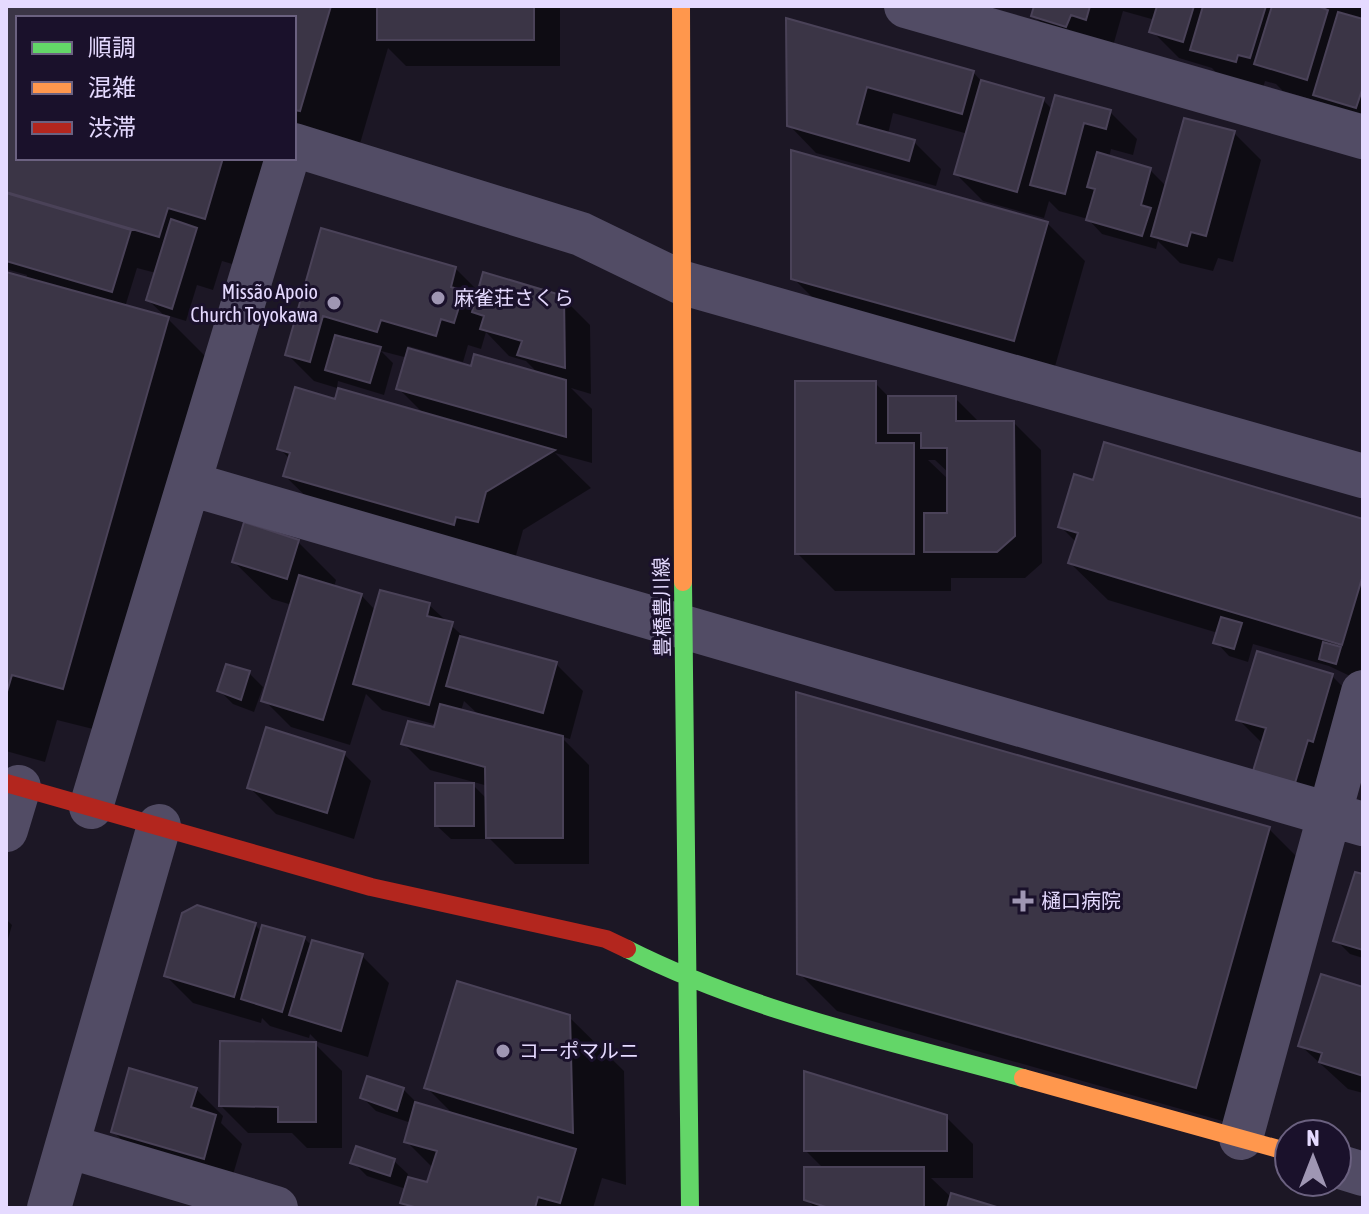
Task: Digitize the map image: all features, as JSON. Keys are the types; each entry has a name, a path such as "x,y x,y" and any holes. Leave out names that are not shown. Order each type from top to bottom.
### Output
{"street":[{"name":"豊橋豊川線","path":"681,6 680,282 690,1208"},
{"path":"906,6 1363,137"},
{"path":"296,146 581,234 680,282 1363,476"},
{"path":"91,807 286,160"},
{"path":"190,484 1345,819"},
{"path":"1241,1138 1345,819 1363,692"},
{"path":"6,830 12,785 371,887 606,939 688,980 768,1008 1273,1147"},
{"path":"49,1208 159,826"},
{"path":"67,1146 276,1208"}],"building":[{"path":"6,6 331,6 300,111 296,110 296,16 16,16 16,160 222,160 205,219 168,208 159,237 6,192"},
{"path":"377,6 534,6 534,40 377,40"},
{"path":"1034,6 1090,6 1086,20 1071,15 1066,27 1031,16"},
{"path":"1157,6 1194,6 1183,42 1149,32"},
{"path":"1203,6 1266,6 1250,58 1238,55 1236,62 1190,50"},
{"path":"1272,6 1317,6 1328,10 1307,80 1254,64"},
{"path":"1338,12 1363,19 1363,87 1356,108 1313,95"},
{"path":"786,18 974,71 962,114 867,87 857,124 915,140 909,161 787,126"},
{"path":"981,80 1044,98 1017,192 954,174"},
{"path":"1055,95 1111,110 1106,129 1084,123 1065,194 1030,185"},
{"path":"1184,118 1235,131 1206,236 1191,232 1187,246 1151,236"},
{"path":"791,150 1048,222 1014,341 791,279"},
{"path":"1097,152 1151,168 1141,205 1151,208 1142,236 1086,220 1095,189 1087,187"},
{"path":"6,193 131,230 112,292 6,261"},
{"path":"171,219 197,228 172,309 146,300"},
{"path":"321,228 456,267 451,287 464,291 454,323 441,319 436,336 381,320 377,332 323,316 310,362 285,355"},
{"path":"6,272 169,317 63,689 12,675 6,695"},
{"path":"483,272 564,296 565,368 517,355 522,341 480,329 484,316 472,312"},
{"path":"335,335 381,347 370,383 325,370"},
{"path":"408,348 471,366 474,354 566,380 566,437 396,389"},
{"path":"795,381 876,381 876,443 914,443 914,554 795,554"},
{"path":"295,387 335,399 338,388 555,450 486,492 478,522 456,517 454,525 283,476 290,453 277,449"},
{"path":"888,396 956,396 956,421 1014,421 1015,536 997,552 924,552 924,513 947,513 947,448 921,448 921,433 888,433"},
{"path":"1104,442 1363,519 1363,575 1342,645 1068,563 1078,533 1058,527 1074,474 1093,480"},
{"path":"244,522 299,540 287,579 232,562"},
{"path":"299,575 362,594 323,720 261,701"},
{"path":"380,590 430,603 427,616 453,622 429,705 353,684"},
{"path":"1221,617 1242,623 1234,649 1213,643"},
{"path":"460,636 557,662 543,713 446,686"},
{"path":"1323,642 1341,647 1336,664 1319,659"},
{"path":"1257,651 1333,674 1313,742 1308,740 1295,783 1253,771 1266,728 1236,720"},
{"path":"226,664 250,671 241,700 217,691"},
{"name":"樋口病院","path":"796,692 1270,827 1196,1088 797,974"},
{"path":"440,704 563,736 563,838 486,838 485,767 401,744 408,721 434,727"},
{"path":"266,727 345,752 327,813 247,788"},
{"path":"435,783 474,783 474,826 435,826"},
{"path":"1355,872 1363,874 1363,950 1333,941"},
{"path":"197,905 256,923 234,997 164,976 182,913"},
{"path":"262,925 305,937 282,1012 241,999"},
{"path":"312,940 363,954 341,1031 289,1015"},
{"path":"1321,974 1363,987 1363,1076 1319,1062 1322,1053 1298,1046"},
{"name":"コーポマルニ","path":"457,981 570,1015 573,1133 424,1088"},
{"path":"220,1041 316,1042 316,1122 278,1122 278,1107 219,1106"},
{"path":"129,1068 197,1088 191,1107 216,1115 204,1159 111,1132"},
{"path":"804,1071 947,1115 947,1151 804,1151"},
{"path":"367,1076 404,1088 397,1111 360,1098"},
{"path":"415,1102 576,1149 560,1203 538,1197 535,1208 418,1208 400,1203 408,1177 427,1182 437,1151 404,1142"},
{"path":"356,1146 395,1159 390,1176 350,1163"},
{"path":"804,1167 924,1167 924,1208 829,1208 804,1200"},
{"path":"951,1193 1000,1208 947,1208"}],"traffic: fast":[{"path":"683,582 690,1208"},
{"path":"627,949 723,991 772,1008 1023,1078"}],"traffic: slow":[{"path":"681,6 683,582"},
{"path":"1023,1078 1273,1148"}],"traffic: jam":[{"path":"6,783 371,887 606,939 627,949"}],"place":[{"name":"麻雀荘さくら","path":"438,298"},
{"name":"Missão Apoio Church Toyokawa","path":"334,303"},
{"name":"樋口病院","path":"1023,901"},
{"name":"コーポマルニ","path":"503,1051"}]}
